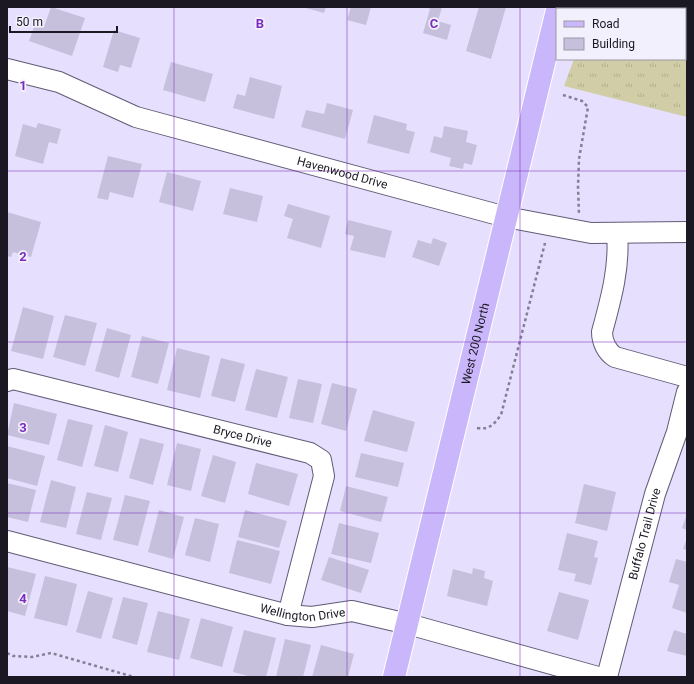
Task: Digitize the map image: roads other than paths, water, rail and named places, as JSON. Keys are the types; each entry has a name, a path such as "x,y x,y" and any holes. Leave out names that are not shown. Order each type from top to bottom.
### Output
{"main road":[{"name":"West 200 North","path":"394,677 556,13"}],"street":[{"name":"Havenwood Drive","path":"7,69 59,82 136,117 506,217 591,233 687,232"},
{"path":"617,233 619,248 617,270 612,296 602,332 602,338 611,355 615,357 687,377"},
{"name":"Bryce Drive","path":"7,381 13,379 310,453 321,460 324,476 288,615"},
{"name":"Buffalo Trail Drive","path":"607,677 655,494 677,432 687,392"},
{"name":"Wellington Drive","path":"7,541 288,615 312,617 352,611 408,624 598,677"}]}
